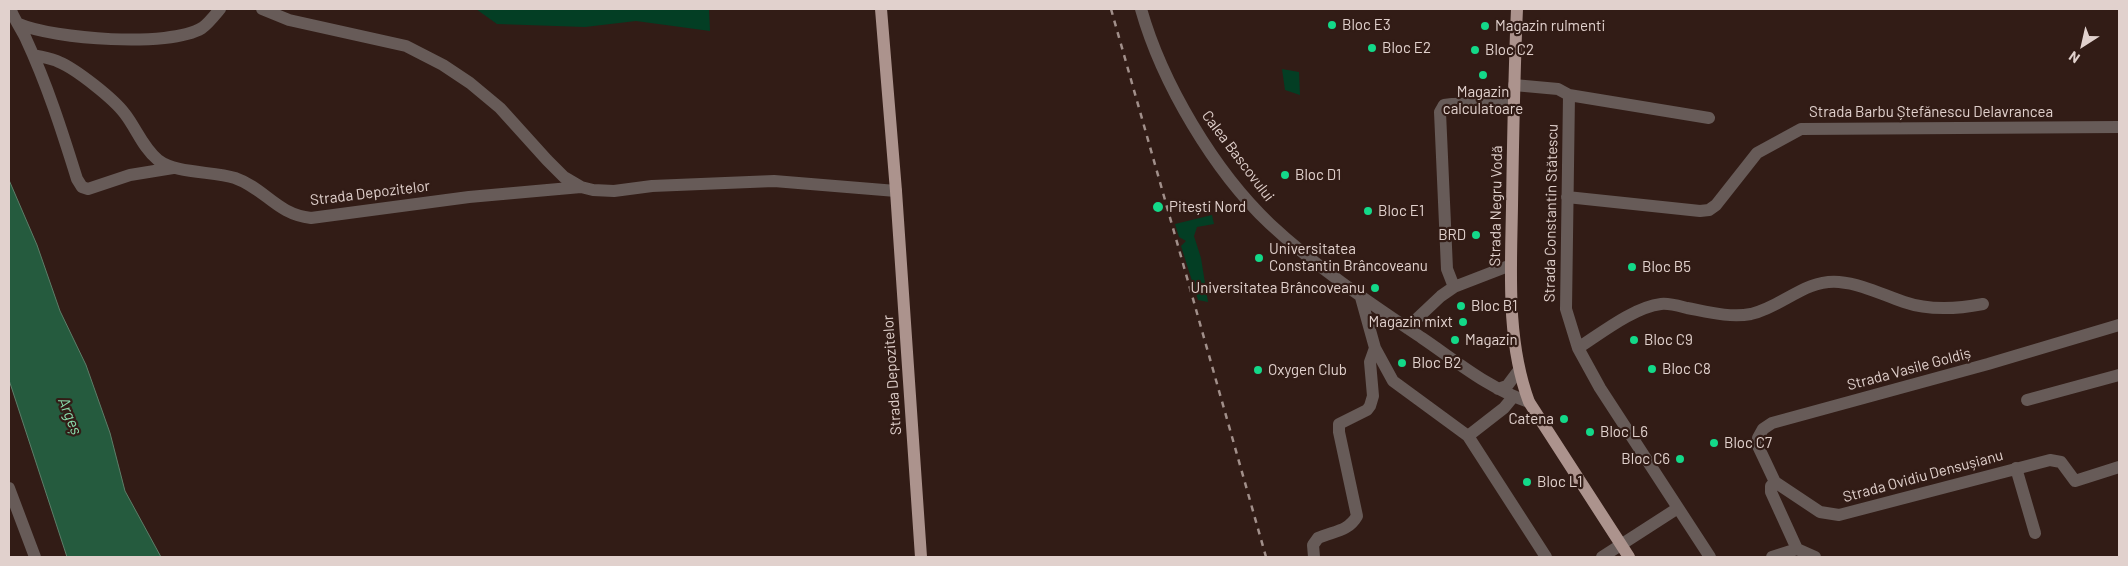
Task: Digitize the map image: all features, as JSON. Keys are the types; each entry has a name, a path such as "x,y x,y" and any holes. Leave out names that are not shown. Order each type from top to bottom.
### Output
{"main road":[{"name":"Strada Depozitelor","path":"882,9 921,557"},
{"name":"Strada Negru Vodă","path":"1517,9 1513,102 1511,266 1516,354 1519,370 1529,402 1629,557"}],"street":[{"path":"10,9 43,76 76,179 82,187 88,189 130,174 176,167"},
{"path":"19,24 33,30 58,35 90,38 161,39 187,34 202,28 220,9"},
{"name":"Strada Depozitelor","path":"262,9 289,20 406,46 443,65 470,83 500,108 564,177 581,187 593,190 614,191 652,186 774,181 896,191"},
{"name":"Calea Bascovului","path":"1140,9 1172,87 1193,124 1238,189 1269,223 1291,242 1407,328 1498,389 1513,397 1529,402"},
{"path":"34,55 60,62 89,82 124,112 149,151 159,161 176,167"},
{"path":"1514,85 1558,89 1569,95 1709,118"},
{"name":"Strada Constantin Stătescu","path":"1569,95 1566,309 1578,348 1594,380 1710,557"},
{"path":"1454,287 1447,269 1440,112 1444,105 1513,102"},
{"name":"Strada Barbu Ștefănescu Delavrancea","path":"1567,197 1700,211 1709,210 1716,205 1757,153 1801,129 2119,127"},
{"name":"Strada Depozitelor","path":"176,167 234,178 251,186 281,209 297,217 311,218 469,198 581,187"},
{"path":"1407,328 1441,296 1454,287 1511,266"},
{"path":"1578,348 1648,306 1662,304 1718,314 1751,314 1766,309 1800,290 1819,283 1839,282 1858,286 1906,303 1934,308 1962,308 1983,304"},
{"path":"1360,294 1375,348 1393,381 1468,436 1546,557"},
{"name":"Strada Vasile Goldiș","path":"1775,482 1758,446 1758,438 1763,429 1772,423 1988,364 2119,325"},
{"path":"1314,557 1313,545 1318,538 1343,530 1352,524 1357,516 1339,432 1339,424 1367,410 1370,406 1373,396 1370,362 1375,348"},
{"path":"1498,389 1506,386 1519,370"},
{"path":"2027,400 2119,375"},
{"path":"1468,436 1504,408 1513,397"},
{"name":"Strada Ovidiu Densușianu","path":"1775,482 1820,512 1839,515 2050,460 2061,462 2072,480 2078,481 2119,467"},
{"path":"2016,468 2035,533"},
{"path":"1775,482 1771,486 1771,492 1798,549 1814,557"},
{"path":"9,488 35,557"},
{"path":"1602,557 1678,508"},
{"path":"1772,557 1798,549"}],"shaded area":[{"path":"476,9 709,9 710,31 636,21 585,27 497,24"},
{"path":"1282,69 1299,72 1300,95 1285,90"},
{"path":"1212,215 1214,224 1197,227 1194,236 1201,258 1208,302 1198,300 1181,246 1186,241 1179,237 1175,224"}],"water":[{"name":"Argeș","path":"9,180 37,245 60,311 86,365 110,433 125,491 161,557 67,557 9,380"}],"railway":[{"path":"1111,9 1266,557"}],"place":[{"name":"Bloc E3","path":"1332,25"},
{"name":"Magazin rulmenti","path":"1485,26"},
{"name":"Bloc E2","path":"1372,48"},
{"name":"Bloc C2","path":"1475,50"},
{"name":"Magazin calculatoare","path":"1483,75"},
{"name":"Bloc D1","path":"1285,175"},
{"name":"Pitești Nord","path":"1158,207"},
{"name":"Bloc E1","path":"1368,211"},
{"name":"BRD","path":"1476,235"},
{"name":"Universitatea Constantin Brâncoveanu","path":"1259,258"},
{"name":"Bloc B5","path":"1632,267"},
{"name":"Universitatea Brâncoveanu","path":"1375,288"},
{"name":"Bloc B1","path":"1461,306"},
{"name":"Magazin mixt","path":"1463,322"},
{"name":"Magazin","path":"1455,340"},
{"name":"Bloc C9","path":"1634,340"},
{"name":"Bloc B2","path":"1402,363"},
{"name":"Bloc C8","path":"1652,369"},
{"name":"Oxygen Club","path":"1258,370"},
{"name":"Catena","path":"1564,419"},
{"name":"Bloc L6","path":"1590,432"},
{"name":"Bloc C7","path":"1714,443"},
{"name":"Bloc C6","path":"1680,459"},
{"name":"Bloc L1","path":"1527,482"}]}
